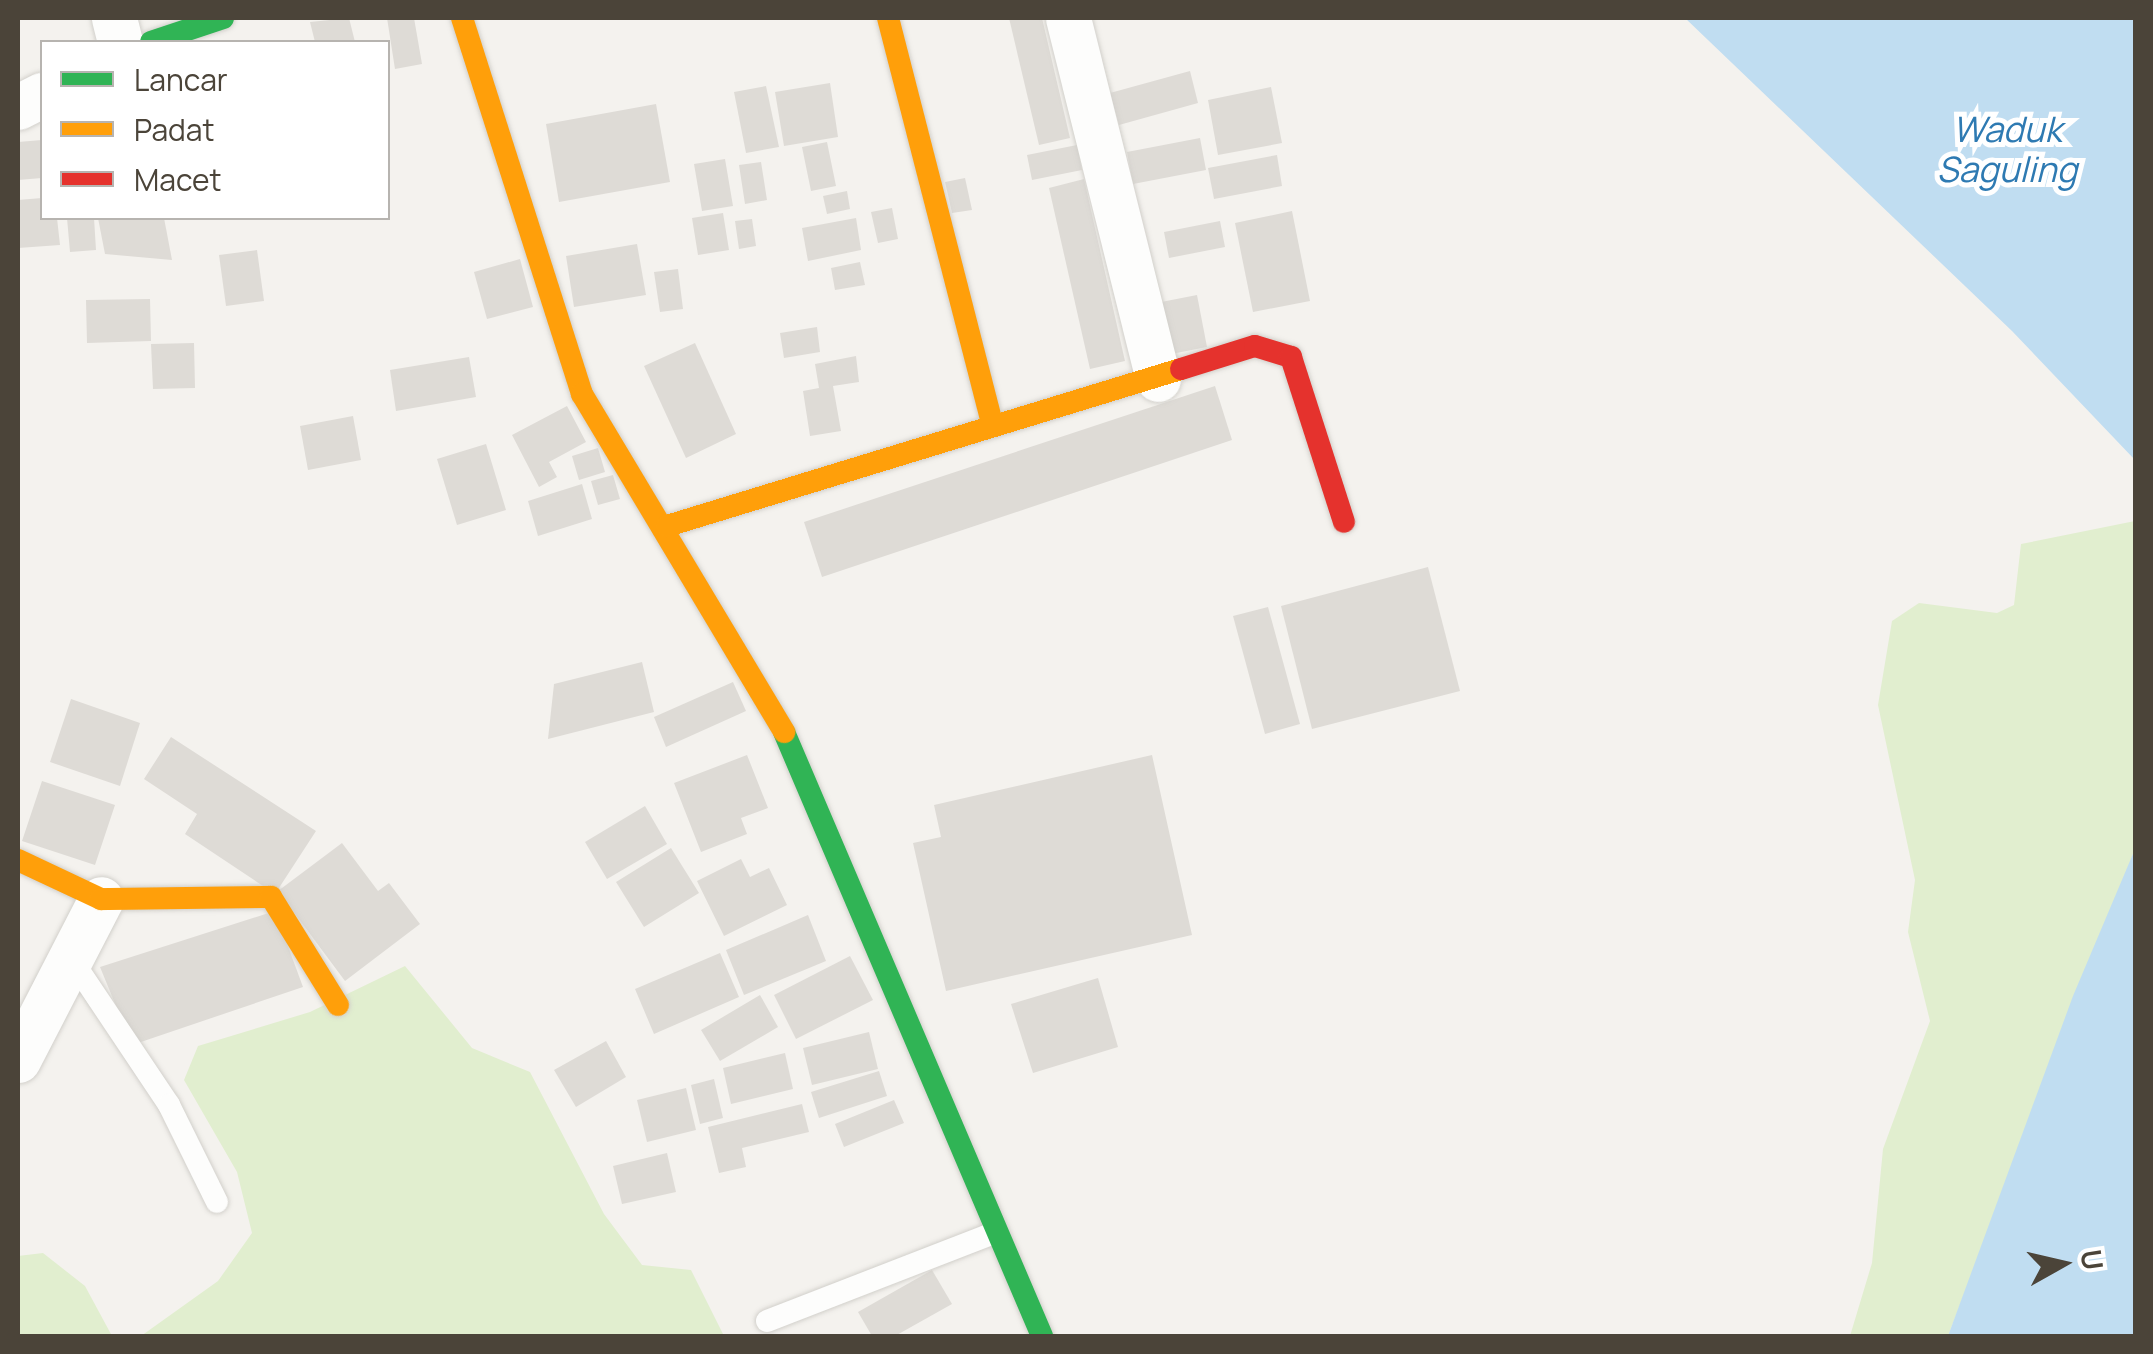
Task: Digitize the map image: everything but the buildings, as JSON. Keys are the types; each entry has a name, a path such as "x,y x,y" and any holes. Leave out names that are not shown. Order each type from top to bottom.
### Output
{"street":[{"path":"157,40 223,18"},
{"path":"462,18 582,394 667,526 786,735 991,1234 1042,1336"},
{"path":"888,18 992,423"},
{"path":"1068,18 1158,379"},
{"path":"18,108 40,96"},
{"path":"667,526 992,423 1158,379 1255,346 1291,357 1344,522"},
{"path":"18,860 101,900 271,898 338,1005"},
{"path":"18,1060 68,954 101,900"}],"lane":[{"path":"68,954 169,1105 218,1202"},
{"path":"767,1321 991,1234"}],"green space":[{"path":"2135,521 2135,849 1948,1336 1850,1336 1872,1263 1883,1149 1930,1021 1908,932 1915,880 1878,705 1892,621 1919,603 1997,613 2014,605 2021,544"},
{"path":"405,966 472,1048 530,1072 604,1214 642,1265 691,1270 724,1336 141,1336 218,1281 252,1233 237,1172 184,1080 198,1046 310,1012"},
{"path":"43,1253 85,1286 112,1336 18,1336 18,1256"}],"water":[{"name":"Waduk Saguling","path":"1685,18 2135,18 2135,460 2012,331"},
{"path":"2135,849 2135,1336 1948,1336 2073,996"}],"traffic: fast":[{"path":"157,40 223,18"},
{"path":"784,732 1042,1336"}],"traffic: slow":[{"path":"462,18 582,394 784,732"},
{"path":"888,18 992,423"},
{"path":"667,526 1181,369"},
{"path":"18,860 101,899 271,897 338,1005"}],"traffic: jam":[{"path":"1181,369 1255,346 1291,357 1344,522"}]}
